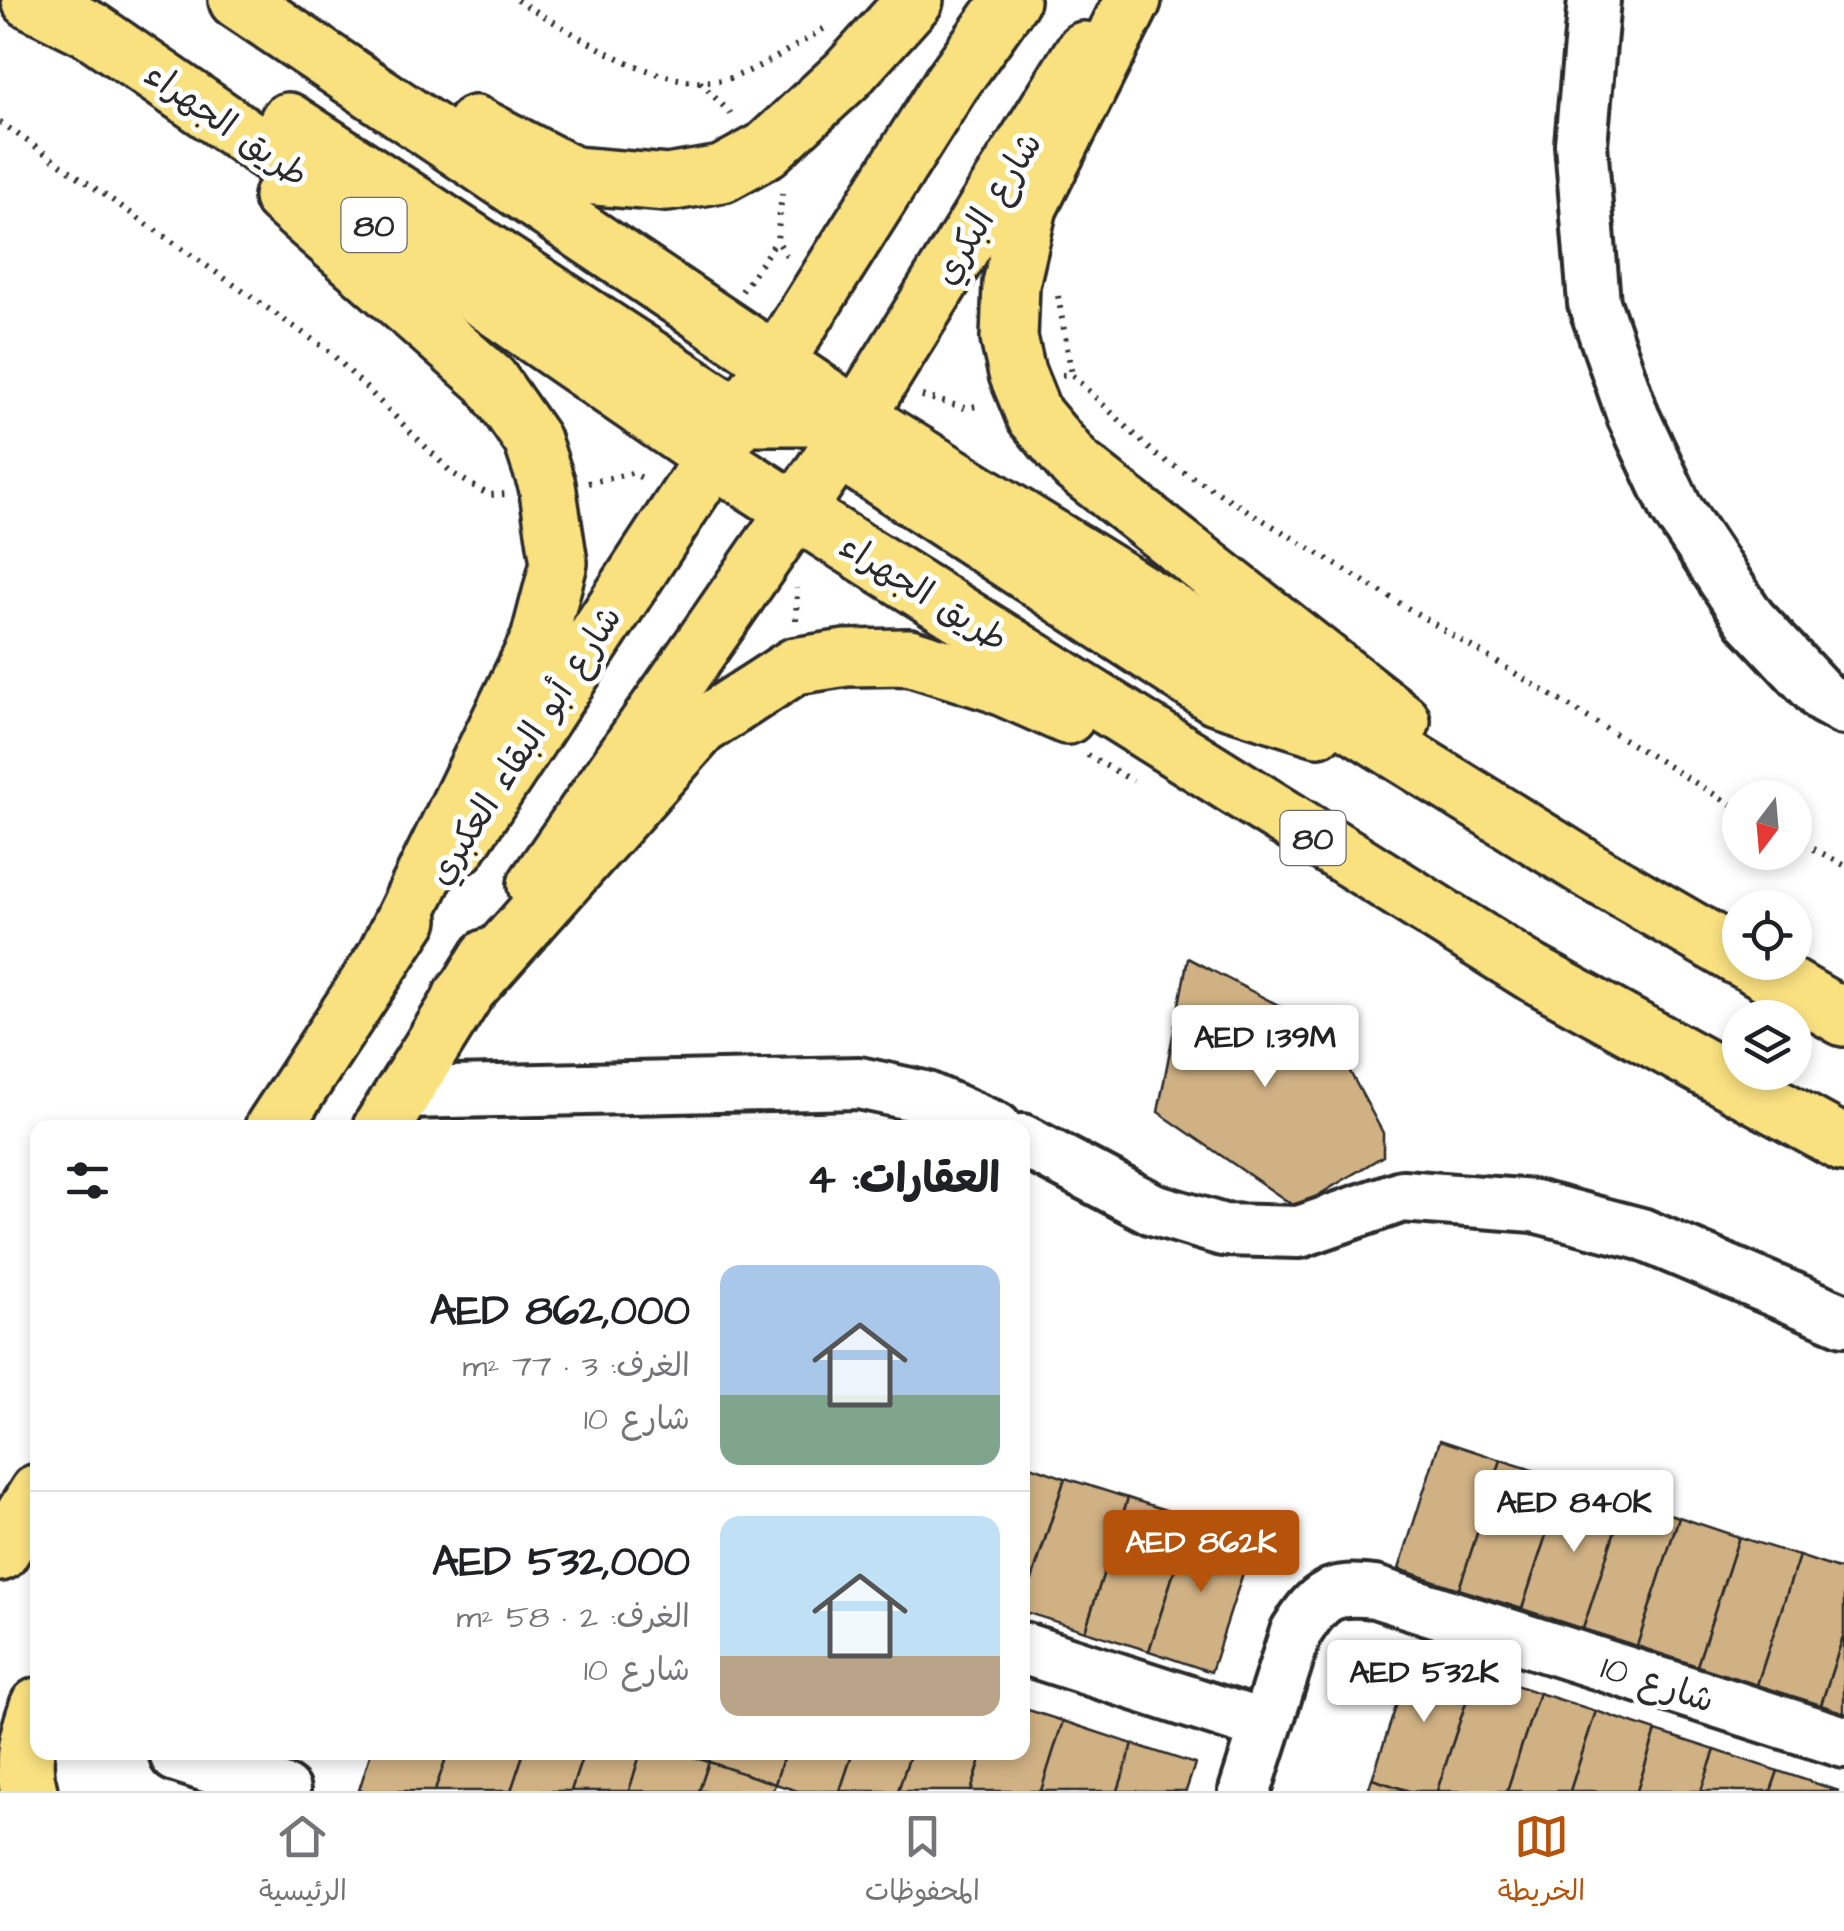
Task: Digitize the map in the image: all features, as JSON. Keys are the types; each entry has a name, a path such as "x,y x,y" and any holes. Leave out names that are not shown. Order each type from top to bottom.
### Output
{"main road":[{"path":"30,0 91,30 490,380 532,440 548,492 559,563 540,640 385,957"},
{"path":"238,0 573,175 667,183 722,174 766,150 847,75 915,0"},
{"path":"238,0 775,363 847,433 1216,696 1397,752 1722,948"},
{"path":"775,363 950,84 1011,0"},
{"name":"شارع البكري","path":"847,433 1119,0"},
{"path":"1133,0 1029,207 1011,284 1010,338 1017,373 1034,414 1076,466 1597,875"},
{"name":"طريق الجهراء","path":"91,30 152,32 712,458 782,531 1528,971 1844,1144"},
{"name":"شارع أبو البقاء العكبري","path":"278,1120 775,363"},
{"path":"712,458 847,433"},
{"path":"392,1110 461,997 847,433"},
{"path":"461,997 701,727 795,666 846,658 909,657 995,684 1096,729 1389,886"},
{"path":"1779,980 1844,1018"},
{"path":"0,1553 30,1505"},
{"path":"0,1722 30,1676"},
{"path":"29,1791 24,1765 30,1731"}],"street":[{"path":"1594,0 1581,144 1594,303 1633,416 1676,508 1750,618 1824,698 1844,710"},
{"path":"392,1110 860,1083 924,1097 977,1120"},
{"path":"1030,1144 1153,1209 1223,1230 1299,1232 1402,1196 1534,1206 1640,1234 1844,1320"},
{"name":"شارع 10","path":"1245,1791 1296,1632 1310,1610 1327,1594 1345,1589 1375,1592 1844,1742"},
{"path":"1030,1651 1264,1726"},
{"path":"169,1767 284,1791"}],"path":[{"path":"517,0 634,66 700,82 737,76 810,37"},
{"path":"0,122 330,352 452,473 489,495 548,492 712,458"},
{"path":"720,326 776,240"},
{"path":"1056,279 1072,375 1156,455 1722,799"},
{"path":"911,393 965,408 977,406 1004,371 1072,375"},
{"path":"782,531 798,573 795,666"},
{"path":"1812,848 1844,866"}],"building":[{"path":"1188,958 1328,1031 1383,1133 1383,1156 1297,1208 1158,1112"},
{"path":"1440,1440 1501,1460 1459,1589 1399,1569"},
{"path":"1501,1460 1564,1480 1522,1609 1459,1589"},
{"path":"1030,1466 1065,1478 1030,1585"},
{"path":"1065,1478 1128,1498 1085,1631 1030,1614 1030,1586"},
{"path":"1564,1480 1625,1500 1583,1629 1522,1609"},
{"path":"1128,1498 1191,1518 1149,1651 1085,1631"},
{"path":"1625,1500 1679,1517 1637,1646 1583,1629"},
{"path":"1679,1517 1739,1537 1697,1666 1637,1646"},
{"path":"1191,1518 1254,1539 1211,1672 1149,1651"},
{"path":"1739,1537 1799,1556 1757,1685 1697,1666"},
{"path":"1799,1556 1844,1571 1844,1634 1821,1705 1757,1685"},
{"path":"1844,1634 1844,1713 1821,1705"},
{"path":"1414,1652 1476,1672 1437,1791 1409,1791 1372,1779"},
{"path":"1476,1672 1539,1693 1507,1791 1437,1791"},
{"path":"1539,1693 1596,1711 1570,1791 1507,1791"},
{"path":"1030,1711 1063,1721 1041,1791 971,1791 981,1760 1030,1760"},
{"path":"1596,1711 1656,1731 1637,1791 1570,1791"},
{"path":"1063,1721 1133,1744 1118,1791 1041,1791"},
{"path":"1656,1731 1715,1750 1701,1791 1637,1791"},
{"path":"1133,1744 1195,1764 1186,1791 1118,1791"},
{"path":"1715,1750 1778,1771 1771,1791 1701,1791"},
{"path":"368,1760 445,1760 435,1791 359,1790"},
{"path":"445,1760 521,1760 511,1791 435,1791"},
{"path":"521,1760 581,1760 571,1791 511,1791"},
{"path":"581,1760 639,1760 629,1791 571,1791"},
{"path":"639,1760 709,1762 699,1791 629,1791"},
{"path":"710,1760 782,1760 775,1784"},
{"path":"782,1760 850,1760 840,1791 798,1791 775,1784"},
{"path":"850,1760 908,1760 898,1791 840,1791"},
{"path":"908,1760 981,1760 971,1791 898,1791"},
{"path":"709,1762 775,1784 773,1791 699,1791"},
{"path":"1778,1771 1839,1791 1771,1791"},
{"path":"1372,1779 1409,1791 1368,1791"}]}
